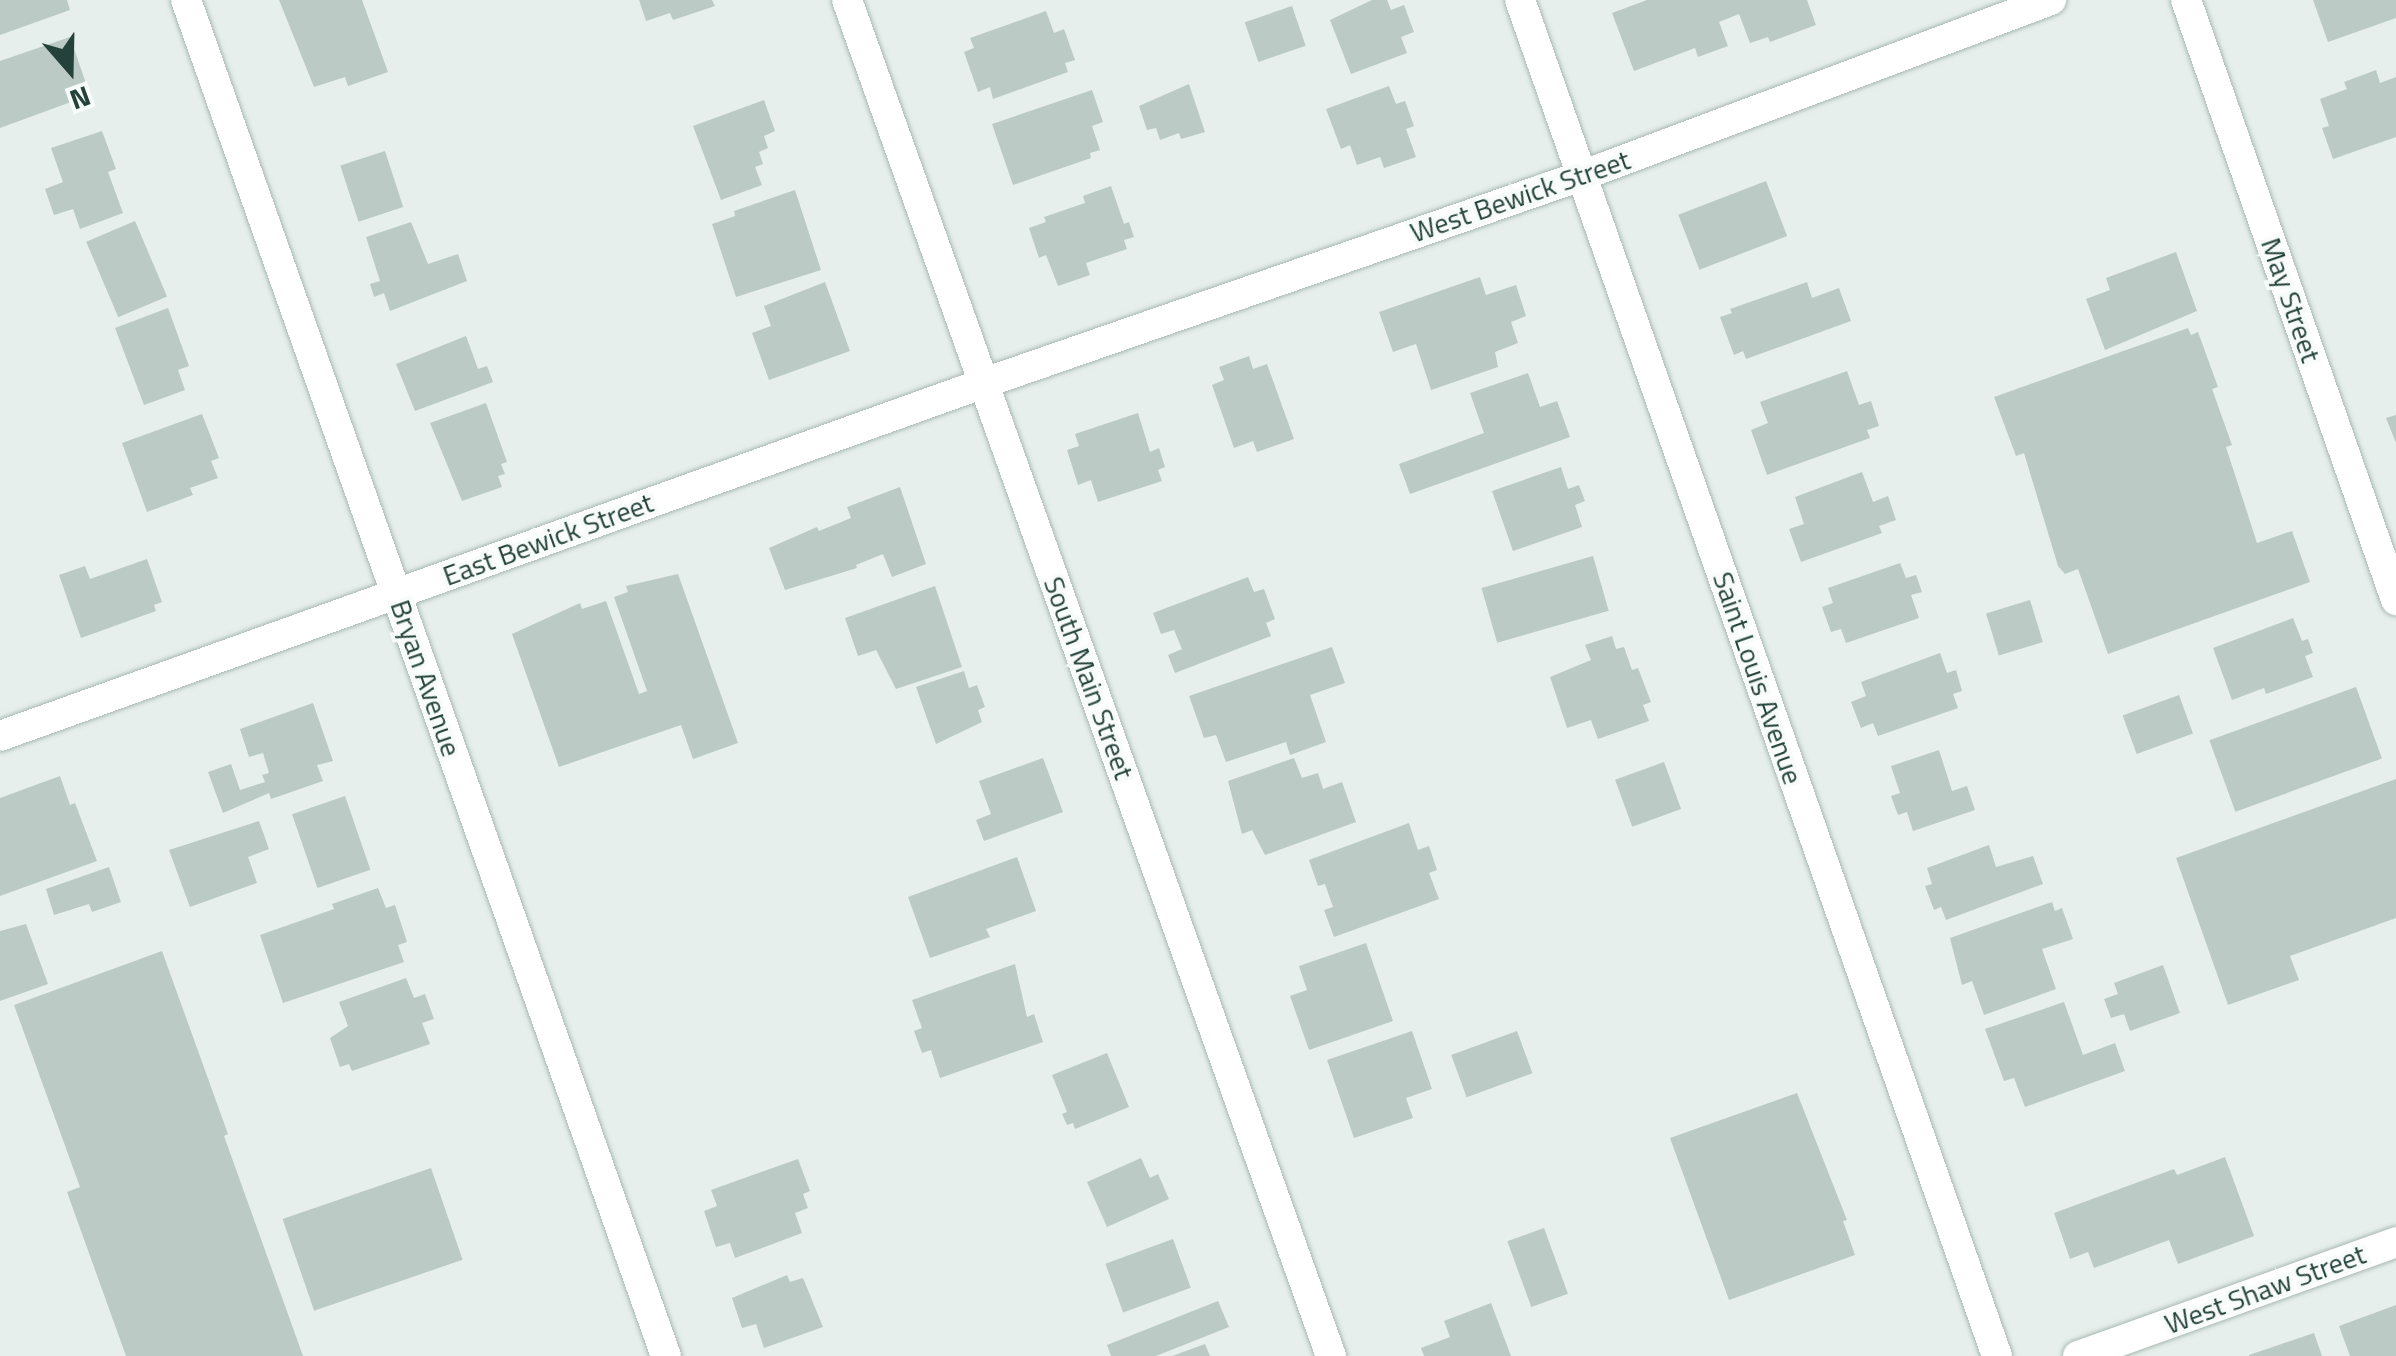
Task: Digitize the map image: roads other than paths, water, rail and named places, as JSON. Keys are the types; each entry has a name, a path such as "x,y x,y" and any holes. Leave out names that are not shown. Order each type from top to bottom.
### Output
{"street":[{"name":"Bryan Avenue","path":"186,0 666,1356"},
{"name":"South Main Street","path":"847,0 1331,1356"},
{"name":"Saint Louis Avenue","path":"1520,0 1996,1356"},
{"name":"West Bewick Street","path":"984,383 1582,176 2052,0"},
{"name":"May Street","path":"2186,0 2396,600"},
{"name":"East Bewick Street","path":"0,736 984,383"},
{"name":"West Shaw Street","path":"2078,1356 2396,1242"}]}
